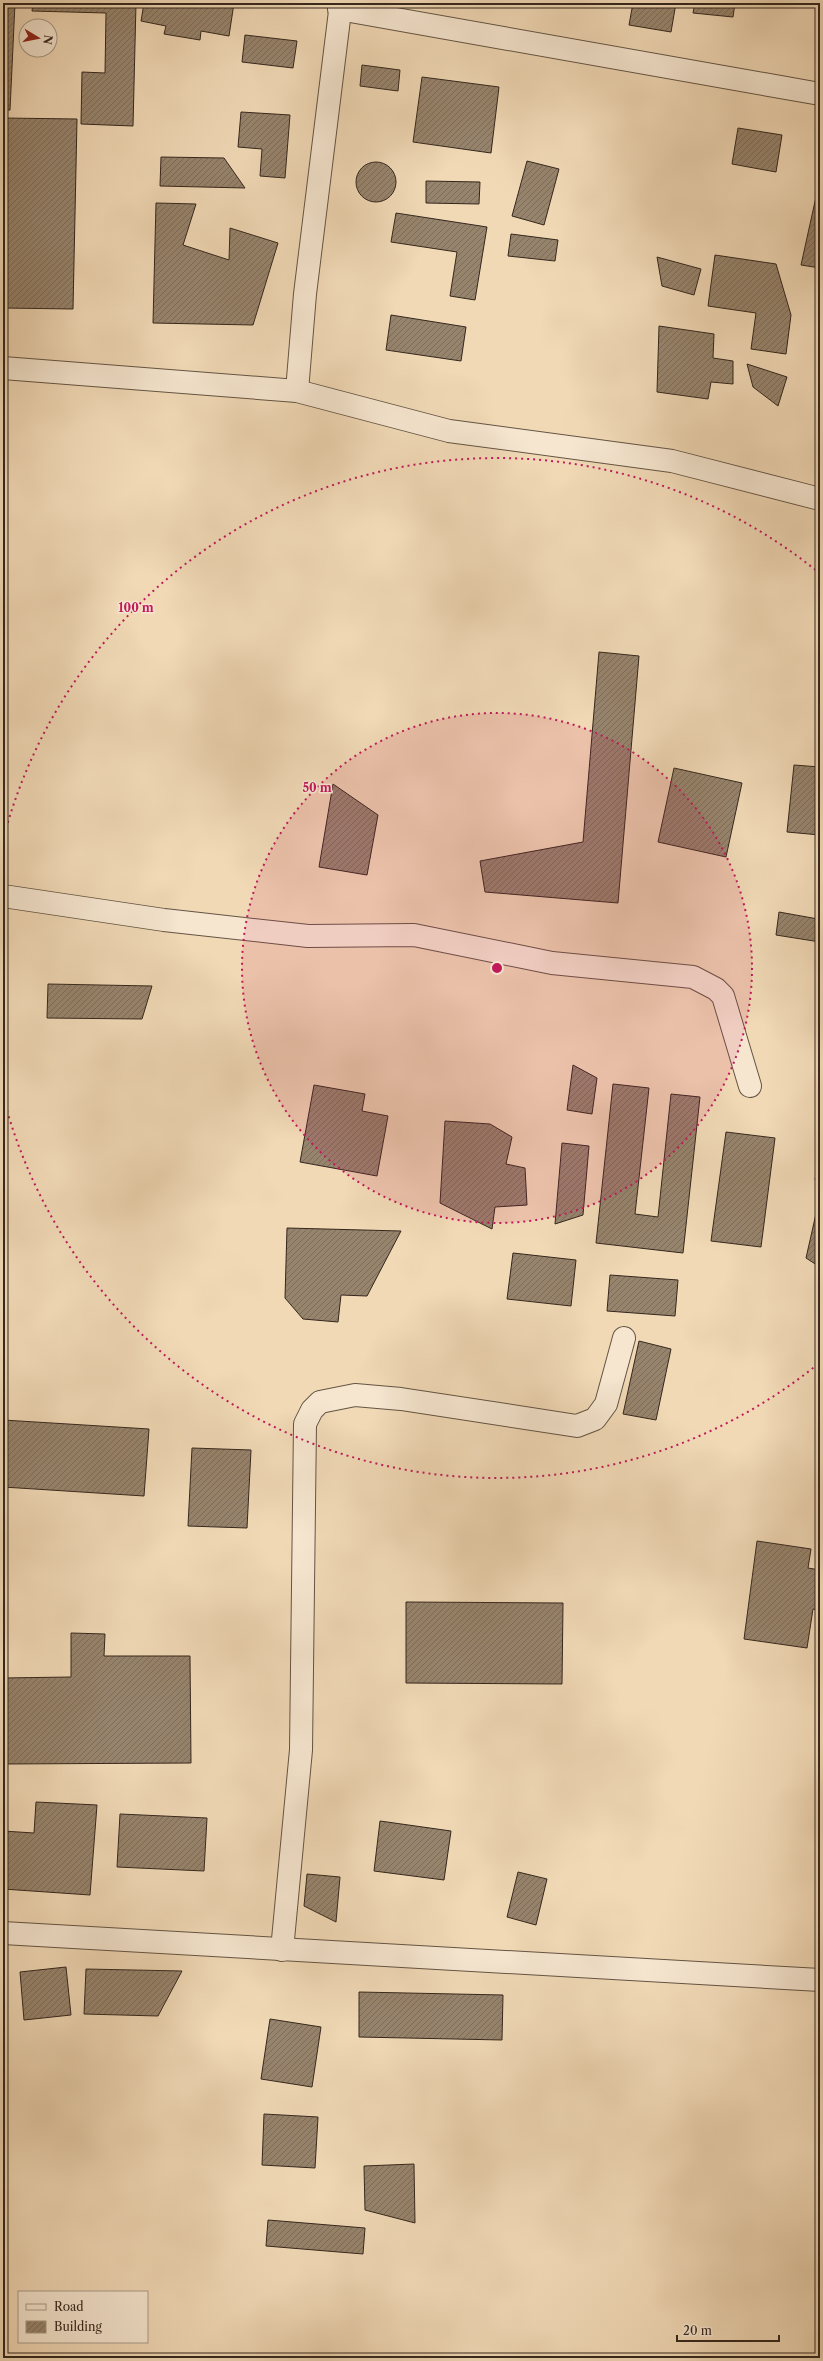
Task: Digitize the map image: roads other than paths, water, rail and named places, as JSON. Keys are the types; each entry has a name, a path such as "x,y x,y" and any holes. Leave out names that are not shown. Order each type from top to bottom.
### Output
{"street":[{"path":"297,391 305,294 340,6 820,94"},
{"path":"3,368 297,391 449,431 672,461 820,499"},
{"path":"3,896 164,920 308,936 414,935 552,963 693,977 716,989 723,996 750,1086"},
{"path":"282,1950 301,1750 305,1424 312,1410 320,1402 355,1395 401,1399 577,1426 595,1419 606,1404 624,1338"},
{"path":"3,1933 820,1980"}]}
